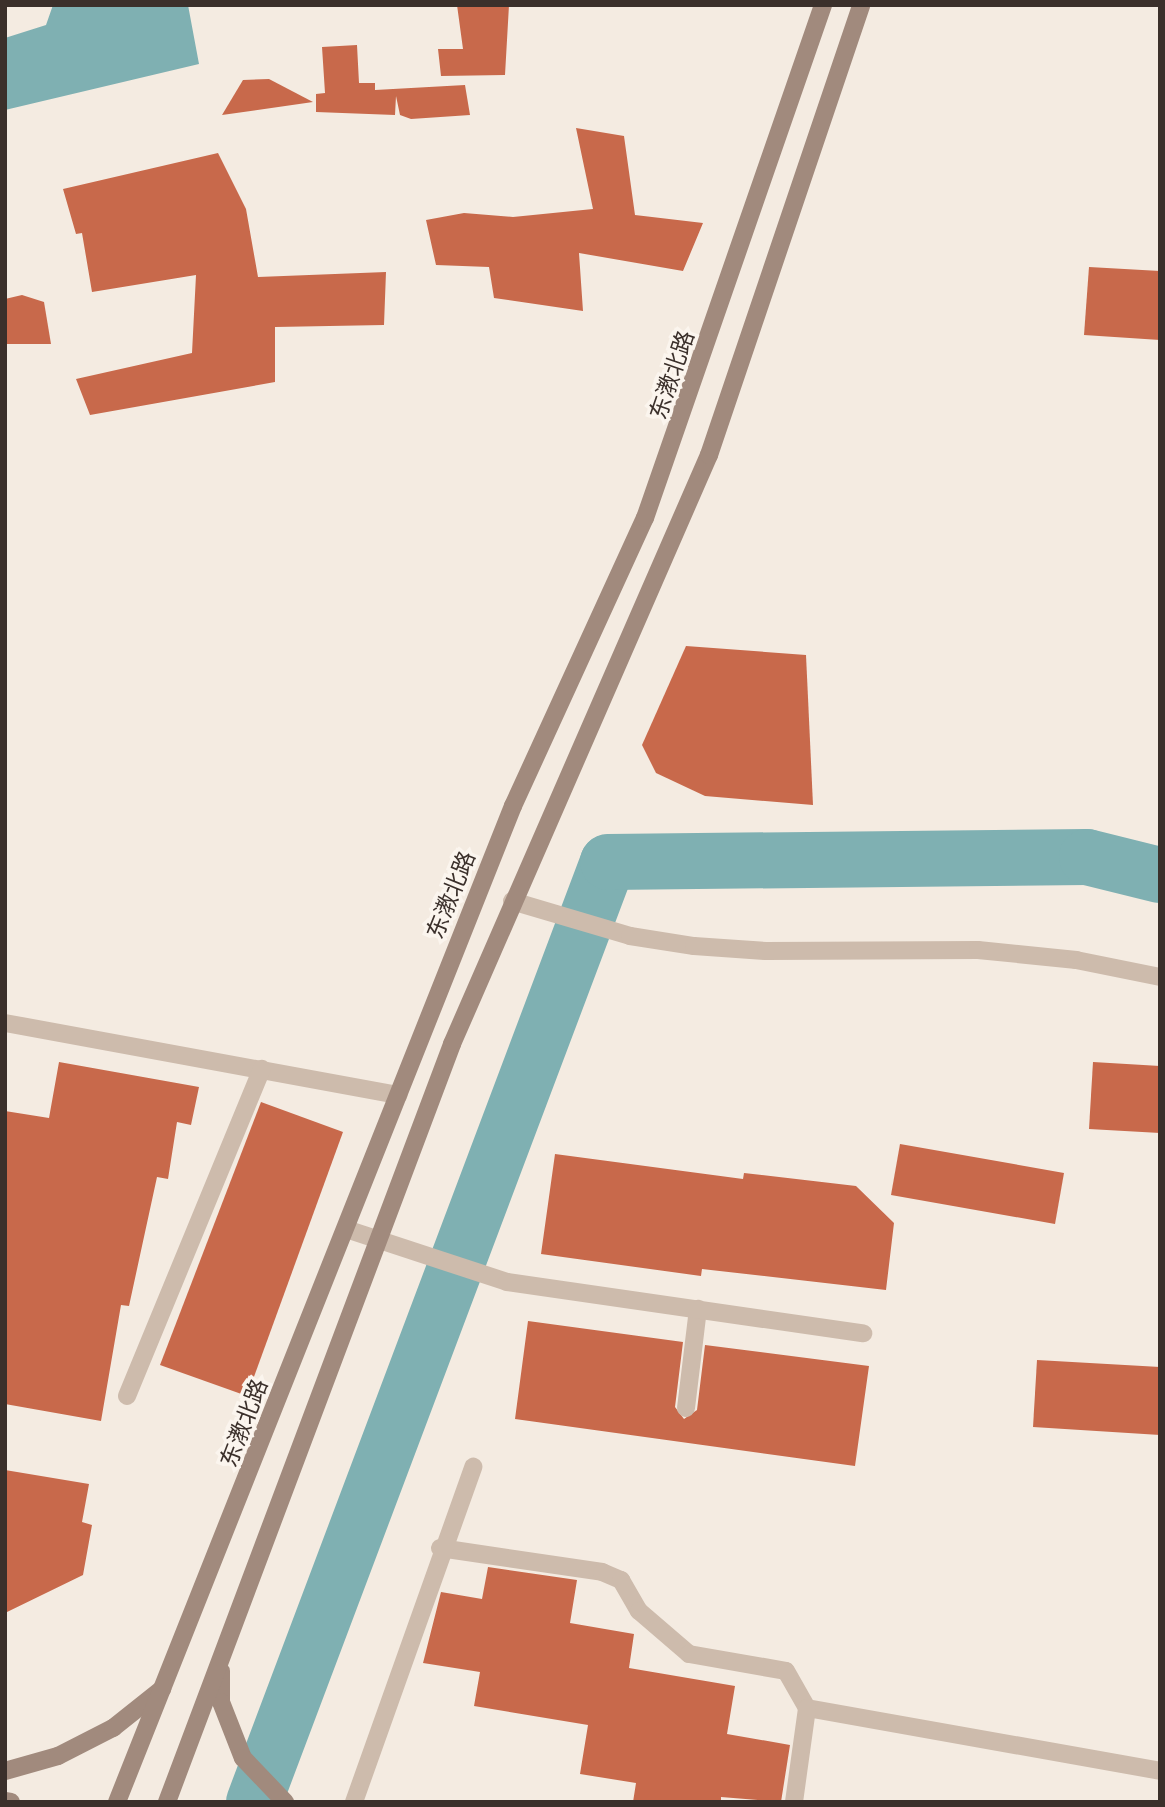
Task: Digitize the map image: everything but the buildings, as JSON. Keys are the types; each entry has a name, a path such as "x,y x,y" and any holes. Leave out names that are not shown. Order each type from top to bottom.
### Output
{"main road":[{"name":"东漖北路","path":"117,1802 165,1687 513,806 649,507 822,5"},
{"path":"167,1802 379,1238 512,901 689,507 861,5"},
{"path":"221,1657 221,1702 243,1758 285,1802"},
{"path":"5,1771 58,1755 113,1728 165,1687"},
{"path":"5,1801 11,1802"}],"street":[{"path":"512,901 630,936 766,951 978,950 1076,960 1160,977"},
{"path":"5,1023 398,1095"},
{"path":"127,1396 262,1069"},
{"path":"346,1229 426,1253 507,1282 863,1333"},
{"path":"686,1408 698,1309"},
{"path":"354,1802 440,1548 473,1467"},
{"path":"440,1548 602,1572 621,1580 639,1611 689,1654 786,1671 807,1708 794,1802"},
{"path":"807,1708 1160,1771"}],"water":[{"path":"53,5 188,5 199,64 5,110 5,38 46,25"}],"waterway":[{"path":"254,1802 608,862 1087,857 1160,875"}]}
